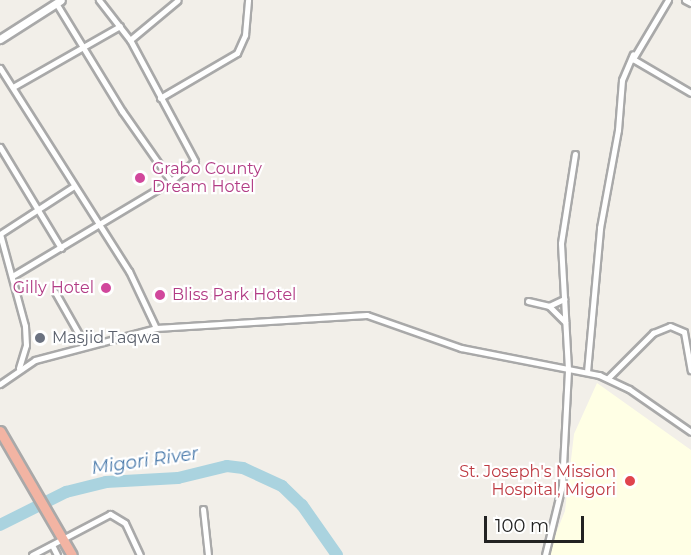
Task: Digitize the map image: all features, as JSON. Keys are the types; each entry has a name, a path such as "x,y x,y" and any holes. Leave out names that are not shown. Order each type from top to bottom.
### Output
{"highway":[{"path":"0,431 3,445 27,477 72,555"}],"street":[{"path":"14,275 192,167 195,157 160,98 130,40 99,0"},
{"path":"130,40 178,0"},
{"path":"160,98 237,53 245,35 248,0"},
{"path":"587,372 600,228 618,130 622,80 633,54 669,0"},
{"path":"685,0 691,3"},
{"path":"0,39 58,2 82,47 171,181"},
{"path":"12,87 120,26"},
{"path":"633,54 636,63 691,93"},
{"path":"0,68 142,293 156,328"},
{"path":"0,147 61,248"},
{"path":"545,555 561,493 568,369 561,243 575,153"},
{"path":"18,368 27,336 14,275 0,234 74,186"},
{"path":"55,292 85,345"},
{"path":"549,306 564,298"},
{"path":"528,301 549,306 565,322"},
{"path":"0,384 18,368 85,345 156,328 367,315 461,348 608,378 691,432"},
{"path":"608,378 653,333 670,326 684,332 691,332"},
{"path":"684,332 691,370"},
{"path":"203,509 208,555"},
{"path":"32,555 63,540 99,516 115,515 125,523 140,555"},
{"path":"52,545 57,555"}],"shaded area":[{"name":"St. Joseph's Mission Hospital, Migori","path":"597,383 691,450 691,555 547,555 565,511 574,434"}],"waterway":[{"name":"Migori River","path":"0,525 66,492 106,482 178,478 227,466 243,468 282,486 302,505 337,555"}],"place":[{"name":"Grabo County Dream Hotel","path":"140,178"},
{"name":"Gilly Hotel","path":"106,288"},
{"name":"Bliss Park Hotel","path":"160,295"},
{"name":"Masjid Taqwa","path":"40,338"},
{"name":"St. Joseph's Mission Hospital, Migori","path":"630,481"}]}
